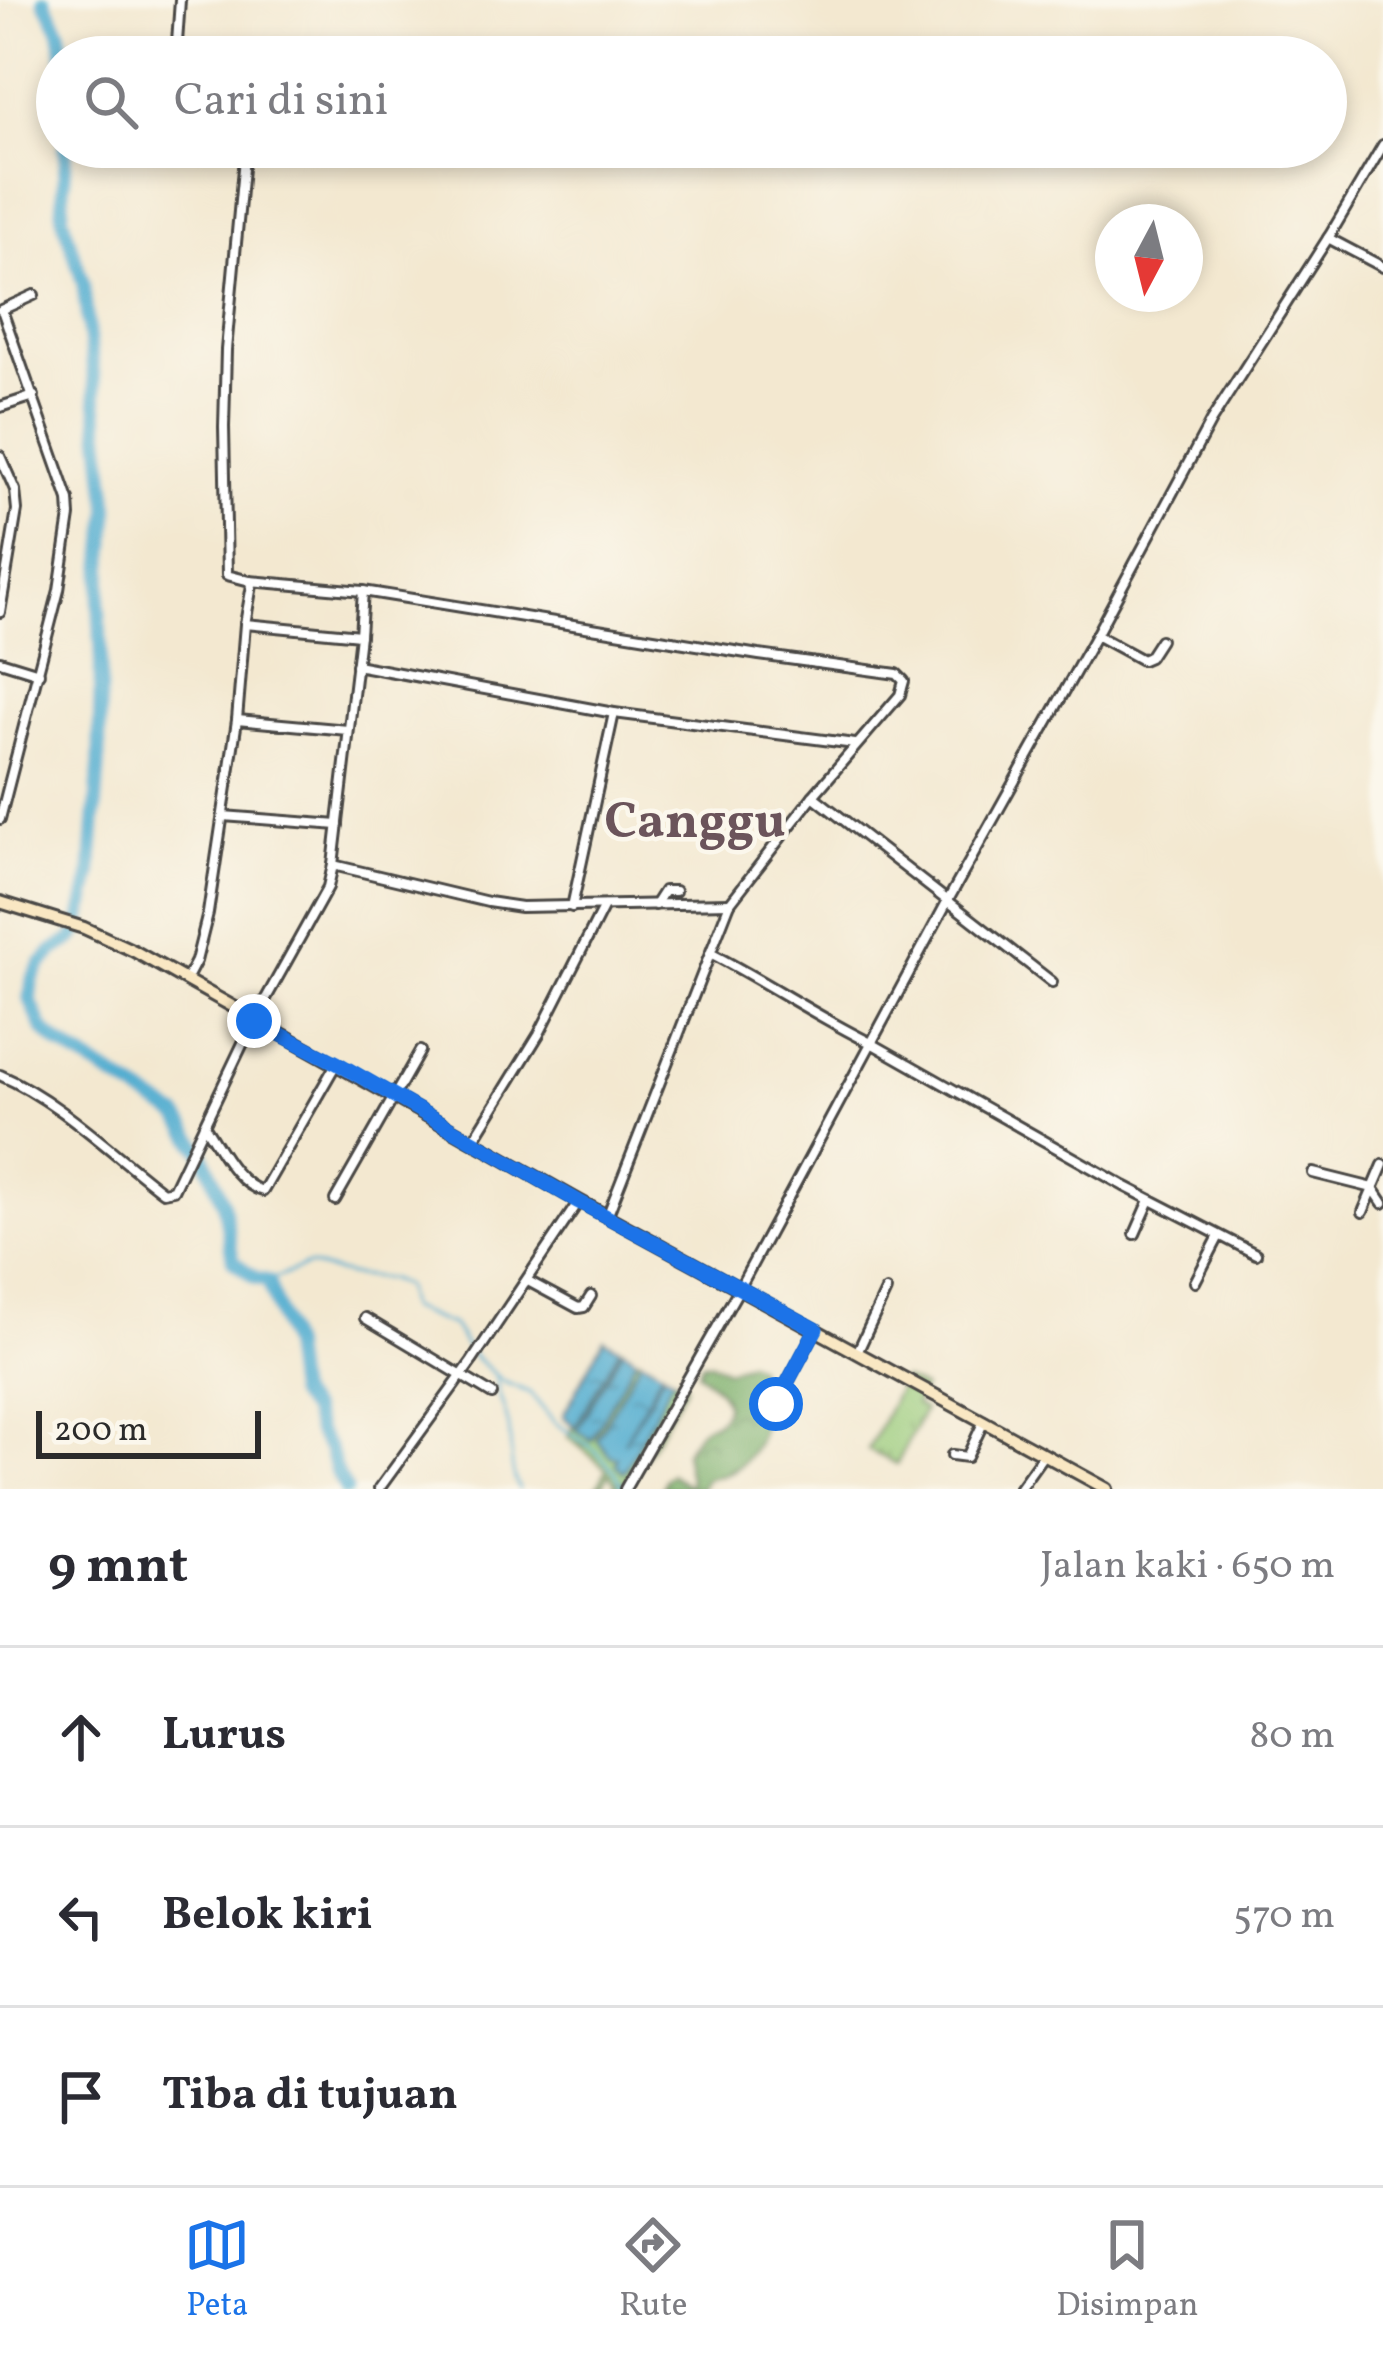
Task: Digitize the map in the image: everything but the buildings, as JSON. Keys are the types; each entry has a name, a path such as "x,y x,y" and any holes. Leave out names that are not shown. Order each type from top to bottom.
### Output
{"street":[{"path":"177,36 180,0"},
{"path":"625,1488 739,1289 1211,421 1383,146"},
{"path":"242,168 226,350 227,575 363,591 897,674 904,681 900,695 730,903 608,1217"},
{"path":"1328,238 1383,267"},
{"path":"0,819 59,590 70,516 69,500 1,310 34,296"},
{"path":"0,407 34,396"},
{"path":"0,612 17,509 15,490 1,459"},
{"path":"185,981 196,961 208,913 224,816 250,581"},
{"path":"0,1075 51,1104 163,1192 176,1187 254,1021 320,905 333,865 363,591"},
{"path":"245,624 360,635"},
{"path":"1096,635 1142,660 1160,640"},
{"path":"0,662 38,673"},
{"path":"356,665 614,713 857,744"},
{"path":"572,907 614,713"},
{"path":"237,720 348,730"},
{"path":"813,796 1052,982"},
{"path":"224,816 338,825"},
{"path":"333,865 520,907 730,903"},
{"path":"655,905 664,891 675,891"},
{"path":"0,902 84,928 134,951 1098,1487"},
{"path":"473,1141 539,1034 604,906"},
{"path":"712,955 1150,1200 1256,1254"},
{"path":"335,1199 420,1051"},
{"path":"203,1126 243,1180 263,1191 337,1063"},
{"path":"1363,1212 1383,1165"},
{"path":"1313,1173 1373,1188 1383,1203"},
{"path":"1135,1234 1150,1200"},
{"path":"379,1489 474,1359 579,1202"},
{"path":"1195,1282 1220,1236"},
{"path":"528,1281 578,1308 591,1296"},
{"path":"857,1353 886,1291"},
{"path":"365,1318 492,1394"},
{"path":"776,1404 816,1329"},
{"path":"952,1455 967,1457 984,1421"},
{"path":"1019,1489 1044,1454"}],"green space":[{"path":"620,1348 578,1430 592,1439 636,1358 641,1359 597,1438 605,1449 652,1366 606,1450 662,1371 616,1459 625,1471 673,1378 686,1385 631,1482 624,1480 624,1489 613,1489 616,1484 610,1473 596,1489 607,1469 568,1437"},
{"path":"748,1362 757,1366 759,1380 749,1386 748,1398 761,1420 758,1441 739,1466 705,1479 700,1489 662,1489 670,1474 690,1484 684,1452 699,1430 724,1412 724,1398 698,1372 702,1363 727,1370"},
{"path":"903,1379 923,1388 915,1404 924,1410 897,1464 868,1450"}],"water":[{"path":"604,1339 620,1348 575,1427 563,1416"},
{"path":"623,1349 636,1358 591,1440 577,1430"},
{"path":"641,1359 662,1371 624,1443 664,1373 673,1378 624,1472 616,1465 617,1457 610,1456 597,1439"}],"waterway":[{"path":"44,0 61,36"},
{"path":"65,168 62,216 83,283 109,510 99,606 99,764 91,876 78,932 41,964 32,980 30,999 42,1028 59,1044 178,1116 204,1155 223,1202 233,1261 255,1278 268,1281 290,1347 296,1394 311,1411 346,1489"},
{"path":"268,1281 308,1265 404,1286 408,1308 453,1326 471,1354 502,1381 530,1393 554,1422 595,1450 624,1489"},
{"path":"496,1378 519,1489"}],"district":[{"name":"Canggu","path":"695,819"}],"route":[{"path":"254,1021 816,1329 776,1404"}]}
